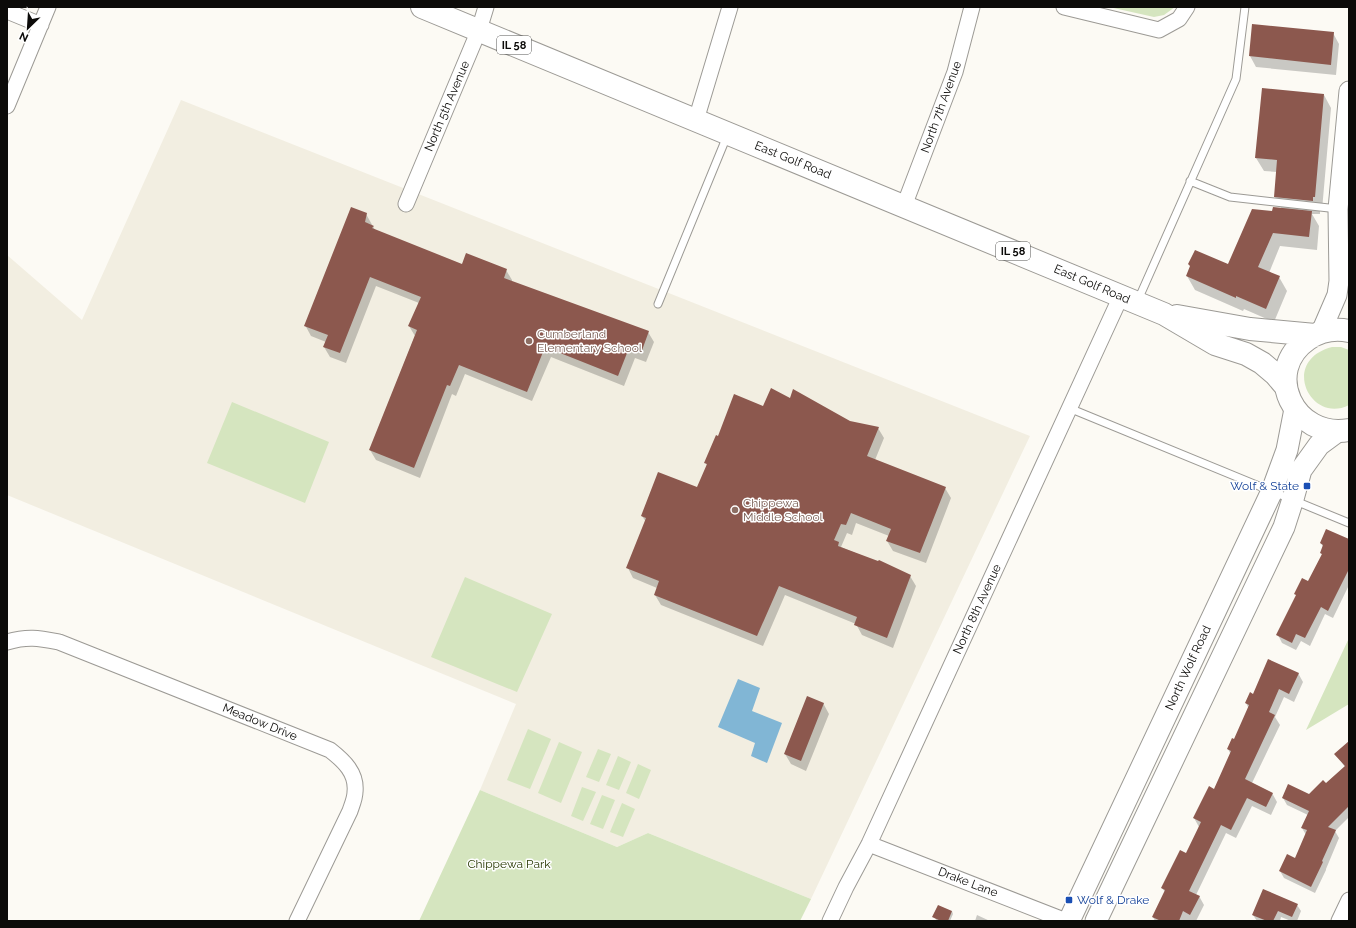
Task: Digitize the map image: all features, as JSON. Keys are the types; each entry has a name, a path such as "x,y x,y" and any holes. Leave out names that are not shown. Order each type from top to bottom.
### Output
{"main road":[{"name":"East Golf Road","path":"422,7 1164,314 1215,344 1246,354 1262,363 1275,374 1286,387"},
{"name":"East Golf Road","path":"1164,314 1250,329 1318,333"},
{"name":"IL 58","path":"1346,430 1322,429 1306,421 1294,409 1289,399 1286,387 1286,371 1292,356 1301,344 1318,333 1334,330 1349,331"},
{"name":"North Wolf Road","path":"1067,921 1272,490 1287,450 1294,409"},
{"path":"1096,921 1284,527 1301,470 1319,445 1346,430"}],"street":[{"path":"7,106 48,7"},
{"name":"North 5th Avenue","path":"406,204 479,30 486,7"},
{"path":"696,120 730,7"},
{"name":"North 7th Avenue","path":"904,206 955,72 972,7"},
{"path":"1064,7 1159,30 1179,18 1187,7"},
{"path":"7,11 41,25"},
{"path":"1318,333 1337,295 1340,277 1338,209 1349,91"},
{"name":"North 8th Avenue","path":"830,921 869,844 1070,408 1129,299"},
{"name":"Meadow Drive","path":"7,642 22,638 38,638 59,642 330,750 344,762 354,776 355,792 350,811 297,921"},
{"name":"Drake Lane","path":"869,844 1067,921"},
{"path":"1339,921 1349,900"}],"lane":[{"path":"1129,299 1190,181 1236,78 1245,7"},
{"path":"658,304 728,133"},
{"path":"1190,181 1230,197 1338,209"},
{"path":"1070,408 1349,523"}],"shaded area":[{"path":"181,100 1030,436 811,899 648,833 617,847 480,790 516,704 7,495 7,255 82,320"}],"green space":[{"path":"1109,7 1175,7 1164,15 1154,17"},
{"path":"1332,347 1341,347 1349,350 1349,405 1335,409 1323,406 1313,399 1306,389 1304,377 1307,365 1316,354"},
{"path":"232,402 329,442 305,503 207,463"},
{"path":"465,577 552,614 517,692 431,657"},
{"path":"1349,638 1349,704 1306,730"},
{"path":"528,729 551,739 530,789 507,780"},
{"path":"559,742 582,752 561,803 538,793"},
{"path":"598,749 611,754 599,782 586,777"},
{"path":"618,756 631,762 619,790 606,785"},
{"path":"638,764 651,770 639,799 626,793"},
{"path":"582,787 596,792 583,821 571,816"},
{"name":"Chippewa Park","path":"480,790 617,847 648,833 811,899 800,921 419,921"},
{"path":"602,795 615,800 603,829 590,824"},
{"path":"622,803 635,809 623,837 610,832"}],"water":[{"path":"738,679 760,688 752,711 782,723 767,763 751,756 755,743 718,727"}],"building":[{"path":"1252,24 1334,32 1331,65 1249,56"},
{"path":"1262,88 1324,94 1315,197 1313,197 1313,201 1274,197 1277,160 1255,158"},
{"name":"Cumberland Elementary School","path":"351,207 367,213 365,222 374,226 372,228 462,264 466,253 507,269 504,278 649,331 641,353 629,348 618,376 545,347 527,392 459,365 450,386 447,385 414,468 369,450 417,330 408,326 421,297 370,277 340,353 323,347 328,335 304,326"},
{"path":"1273,207 1312,211 1309,237 1273,233 1258,267 1280,276 1266,309 1236,296 1236,298 1186,276 1190,266 1188,264 1195,250 1228,264 1252,209 1272,211"},
{"name":"Chippewa Middle School","path":"771,388 790,398 793,389 850,421 879,427 867,456 946,487 920,553 886,541 891,529 851,513 846,525 841,524 834,540 839,542 838,546 878,561 879,560 911,575 887,638 854,625 857,617 779,586 757,636 654,595 659,581 626,568 646,518 641,516 658,472 697,487 707,464 704,463 716,435 718,436 734,394 763,406"},
{"path":"1326,529 1349,539 1349,569 1328,611 1321,607 1305,638 1296,634 1292,643 1276,635 1296,595 1294,594 1302,578 1308,581 1322,554 1320,553 1323,545 1320,543"},
{"path":"1268,659 1299,673 1289,694 1279,689 1269,712 1275,715 1245,779 1273,793 1266,807 1247,798 1231,830 1221,825 1189,891 1200,896 1190,915 1183,911 1179,921 1161,921 1152,917 1165,890 1161,888 1180,850 1186,853 1201,822 1193,818 1209,786 1214,789 1231,751 1227,749 1232,738 1234,739 1249,705 1245,703 1250,692 1253,694"},
{"path":"807,696 824,703 801,761 784,754"},
{"path":"1349,741 1349,806 1328,827 1336,830 1311,887 1279,871 1287,854 1295,858 1307,830 1301,828 1309,811 1282,798 1288,784 1309,794 1323,780 1326,783 1345,766 1334,754"},
{"path":"1263,889 1298,904 1292,917 1278,911 1273,921 1267,921 1252,915"},
{"path":"938,905 952,911 948,921 941,921 932,917"}],"place":[{"name":"Cumberland Elementary School","path":"529,341"},
{"name":"Wolf & State","path":"1307,486"},
{"name":"Chippewa Middle School","path":"735,510"},
{"name":"Wolf & Drake","path":"1069,900"}]}
